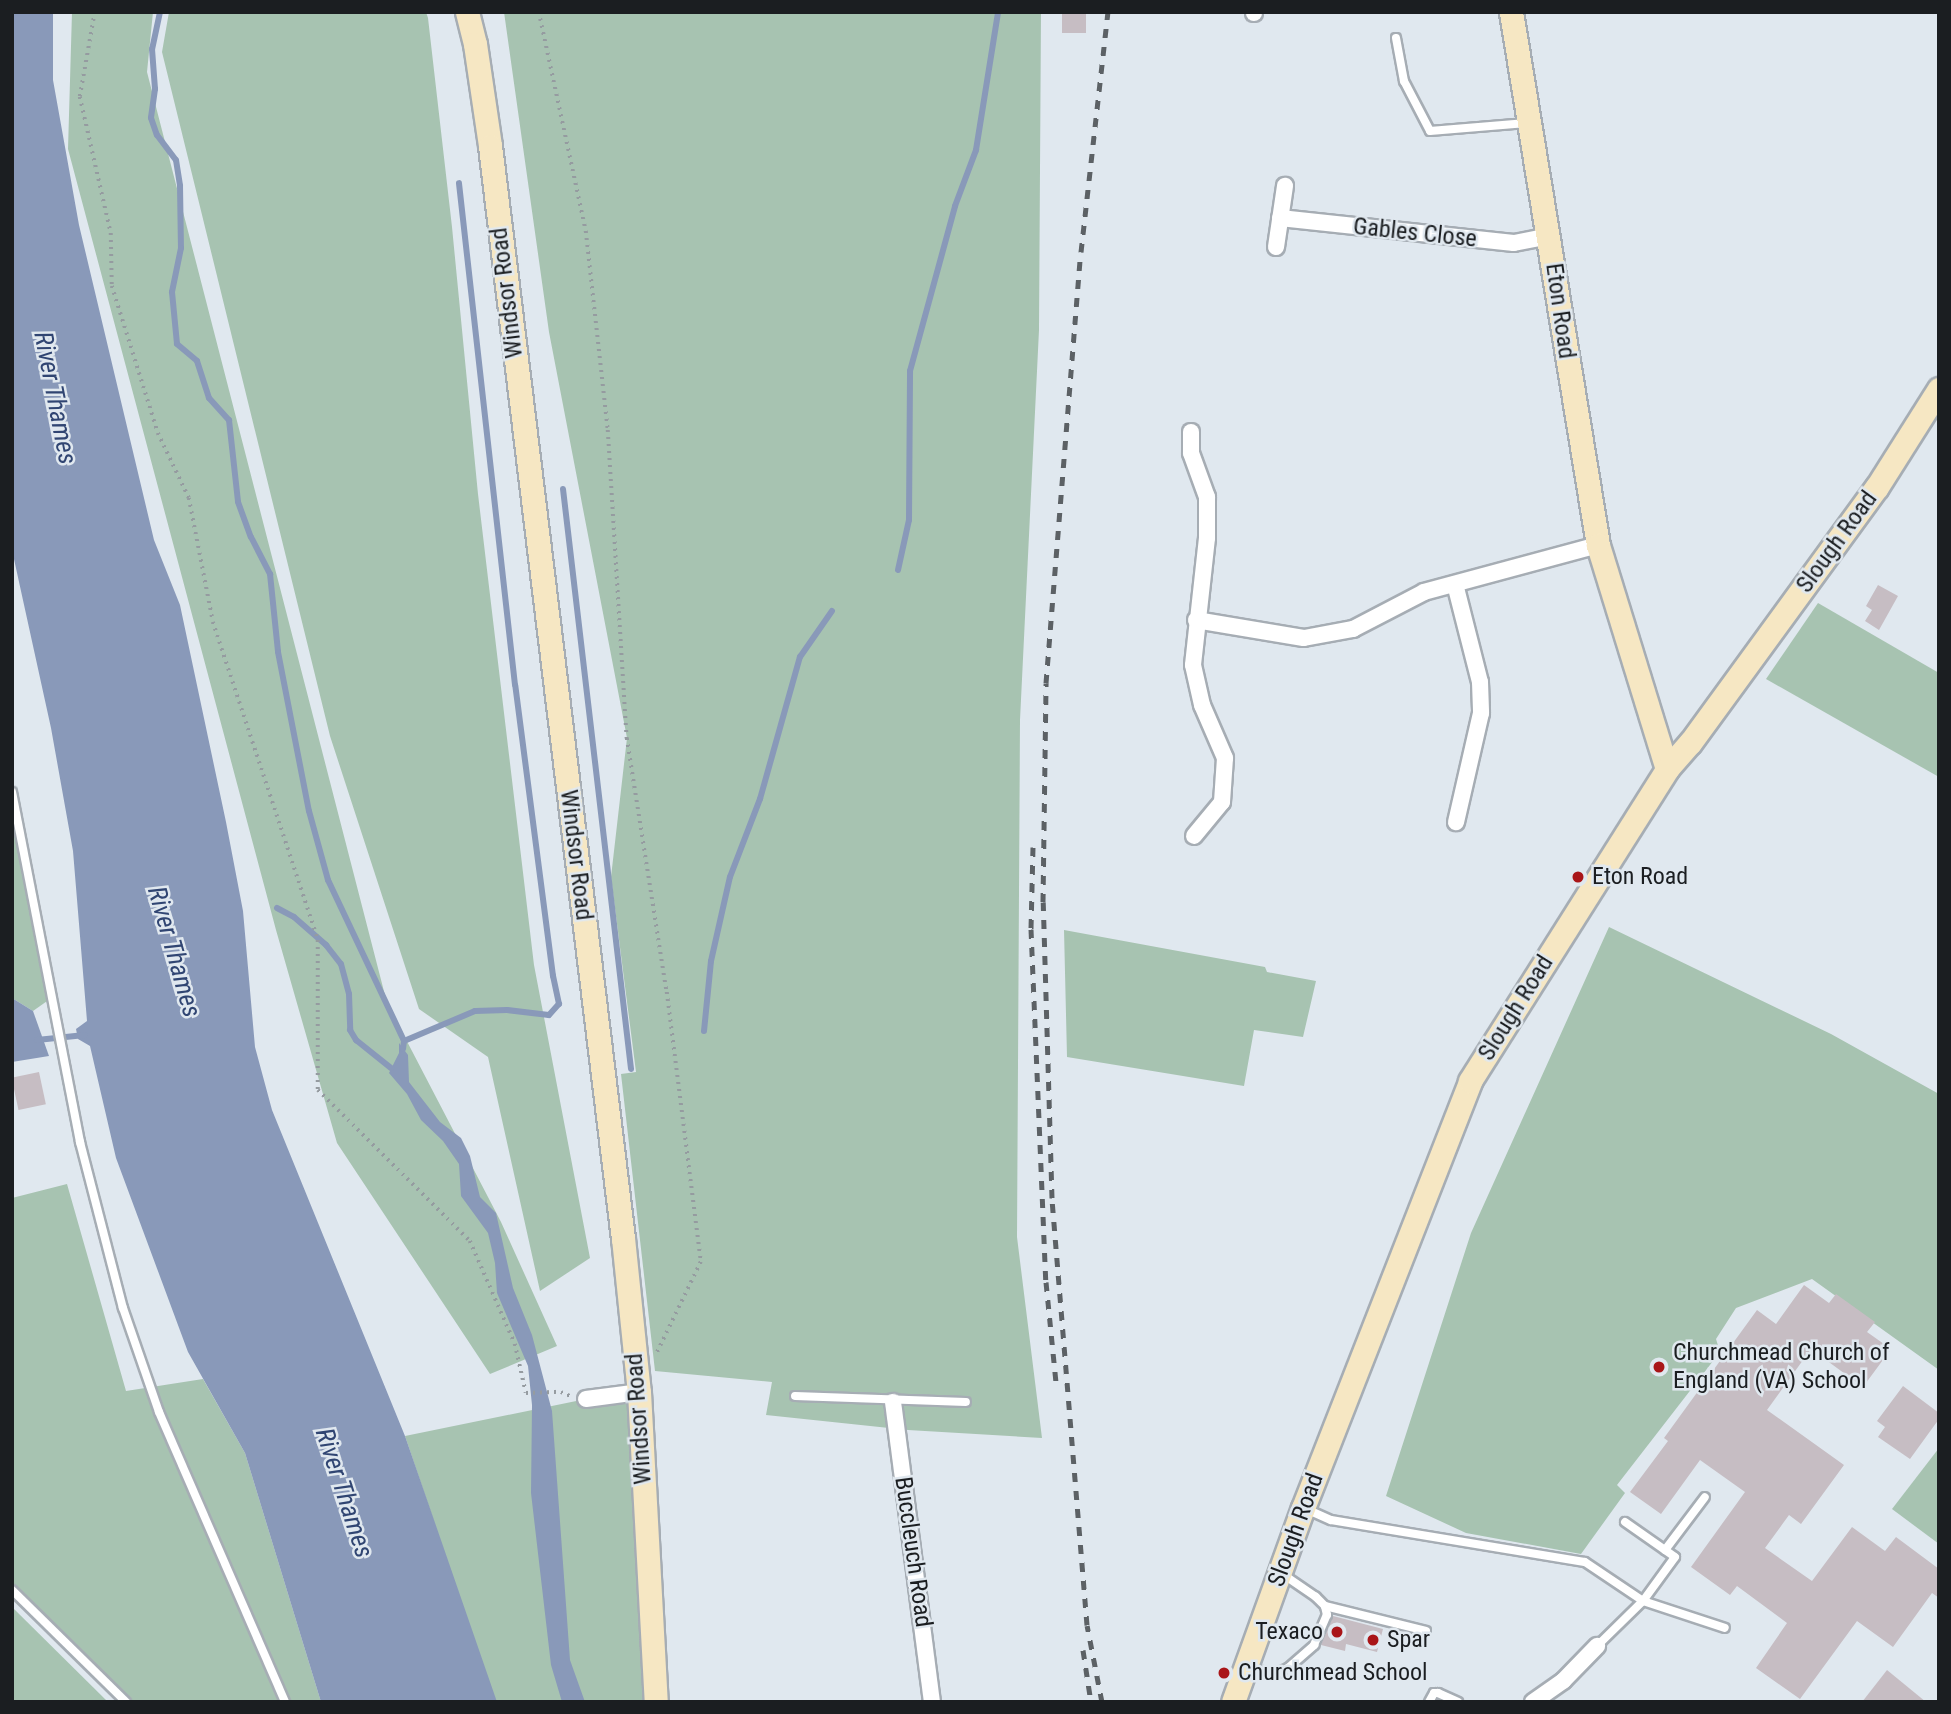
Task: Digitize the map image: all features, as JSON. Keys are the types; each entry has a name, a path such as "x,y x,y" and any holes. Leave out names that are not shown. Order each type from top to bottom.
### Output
{"main road":[{"name":"Windsor Road","path":"467,12 475,44 490,146 623,1238 639,1392 656,1702"},
{"name":"Eton Road","path":"1511,12 1550,236 1573,407 1598,545 1667,769"},
{"name":"Slough Road","path":"1233,1702 1303,1508 1470,1081 1667,769 1690,743 1877,486 1939,389"}],"street":[{"path":"1276,247 1285,186"},
{"name":"Gables Close","path":"1280,218 1514,243 1550,236"},
{"path":"1191,432 1191,453 1207,497 1207,538 1193,665 1202,705 1225,758 1222,802 1194,836"},
{"path":"1196,620 1304,638 1353,629 1424,592 1598,545"},
{"path":"1455,584 1480,682 1481,713 1456,822"},
{"path":"586,1399 639,1392"},
{"name":"Buccleuch Road","path":"893,1402 932,1702"},
{"path":"1533,1702 1563,1681 1597,1646"}],"lane":[{"path":"1396,38 1404,81 1430,131 1530,123"},
{"path":"12,792 80,1142 123,1308 159,1412 285,1702"},
{"path":"795,1396 893,1402 966,1402"},
{"path":"1665,1550 1705,1497"},
{"path":"1303,1508 1331,1520 1586,1562 1643,1601 1725,1628"},
{"path":"1597,1646 1643,1601 1675,1557 1626,1522"},
{"path":"1281,1573 1325,1606 1426,1631"},
{"path":"12,1590 125,1702"},
{"path":"1245,1667 1275,1674 1298,1661 1314,1645 1327,1615 1325,1606"},
{"path":"1429,1702 1434,1693 1458,1702"}],"path":[{"path":"94,12 80,97 111,233 112,286 158,433 189,498 213,622 318,940 318,1090 470,1241 515,1344 526,1393 552,1392"},
{"path":"538,12 586,231 608,430 627,738 667,992 701,1262 656,1357"}],"green space":[{"path":"72,12 153,12 147,72 387,1003 501,1222 557,1346 490,1374 337,1143 276,930 68,149"},
{"path":"169,12 426,12 428,18 478,494 534,965 590,1258 540,1291 488,1057 419,1009 330,736 162,52"},
{"path":"504,12 1041,12 1039,330 1020,720 1017,1237 1042,1438 908,1430 766,1415 772,1382 655,1371 621,1074 636,1072 611,877 627,738 549,332"},
{"path":"1818,603 1939,673 1939,777 1766,679"},
{"path":"12,784 50,999 33,1011 12,998"},
{"path":"1609,927 1831,1034 1939,1094 1939,1370 1812,1279 1736,1308 1716,1339 1720,1352 1617,1485 1625,1493 1581,1554 1466,1533 1386,1496 1471,1233"},
{"path":"1064,930 1265,967 1267,972 1316,981 1303,1037 1254,1030 1244,1086 1067,1057"},
{"path":"67,1184 126,1391 203,1379 245,1453 321,1702 131,1702 12,1586 12,1198"},
{"path":"639,1392 660,1702 495,1702 405,1436 586,1399"},
{"path":"1939,1448 1939,1544 1892,1509"},
{"path":"12,1607 108,1702 12,1702"}],"water":[{"name":"River Thames","path":"12,12 53,12 53,80 79,225 154,540 180,605 243,911 255,1047 272,1110 405,1436 497,1702 321,1702 245,1453 188,1352 116,1158 90,1046 78,1039 76,1029 87,1021 73,851 51,728 12,550"},
{"path":"12,998 33,1011 49,1056 12,1062"},
{"path":"399,1043 408,1055 409,1082 440,1122 461,1138 470,1156 480,1197 496,1213 513,1288 532,1335 552,1411 570,1660 585,1702 562,1702 551,1665 531,1493 532,1405 528,1366 497,1293 495,1263 488,1233 461,1196 459,1164 443,1141 421,1120 407,1094 389,1073 399,1053"}],"building":[{"path":"1062,12 1086,12 1086,33 1062,33"},
{"path":"1878,585 1898,596 1879,630 1865,621 1872,610 1866,606"},
{"path":"39,1072 46,1104 18,1110 12,1078"},
{"path":"1804,1285 1829,1303 1836,1294 1875,1322 1867,1332 1891,1349 1863,1387 1811,1349 1767,1410 1844,1465 1801,1524 1789,1515 1765,1548 1812,1581 1852,1527 1885,1551 1896,1537 1939,1569 1939,1598 1932,1593 1893,1647 1857,1621 1800,1699 1756,1668 1787,1623 1737,1586 1730,1595 1691,1567 1745,1492 1700,1460 1661,1514 1630,1492 1668,1441 1664,1438 1757,1310 1776,1324"},
{"path":"1903,1386 1939,1413 1939,1419 1910,1459 1878,1437 1885,1427 1877,1421"},
{"name":"Texaco","path":"1333,1616 1383,1629 1377,1652 1346,1644 1345,1651 1321,1645"},
{"path":"1887,1670 1926,1702 1862,1702"}],"waterway":[{"path":"160,12 152,49 155,89 151,118 157,135 176,160 180,186 181,248 172,292 177,344 197,361 209,398 229,420 238,502 251,537 270,574 278,652 309,811 328,880 404,1041 403,1049"},
{"path":"898,570 909,520 910,371 955,206 976,150 998,12"},
{"path":"404,1041 475,1011 507,1010 549,1015 559,1004 553,976 515,685 459,183"},
{"path":"563,489 631,1069"},
{"path":"704,1031 711,961 730,877 760,799 800,657 832,611"},
{"path":"277,908 294,917 326,945 341,964 349,994 350,1030 356,1040 391,1068"},
{"path":"37,1040 85,1035"}],"railway":[{"path":"1102,1702 1087,1625 1052,1198 1043,902 1046,683 1081,252 1108,12"},
{"path":"1033,847 1031,929 1046,1282 1056,1382"},
{"path":"1083,1650 1091,1702"}],"place":[{"name":"Eton Road","path":"1578,877"},
{"name":"Churchmead Church of England (VA) School","path":"1659,1367"},
{"name":"Texaco","path":"1337,1632"},
{"name":"Spar","path":"1373,1640"},
{"name":"Churchmead School","path":"1224,1673"}]}
